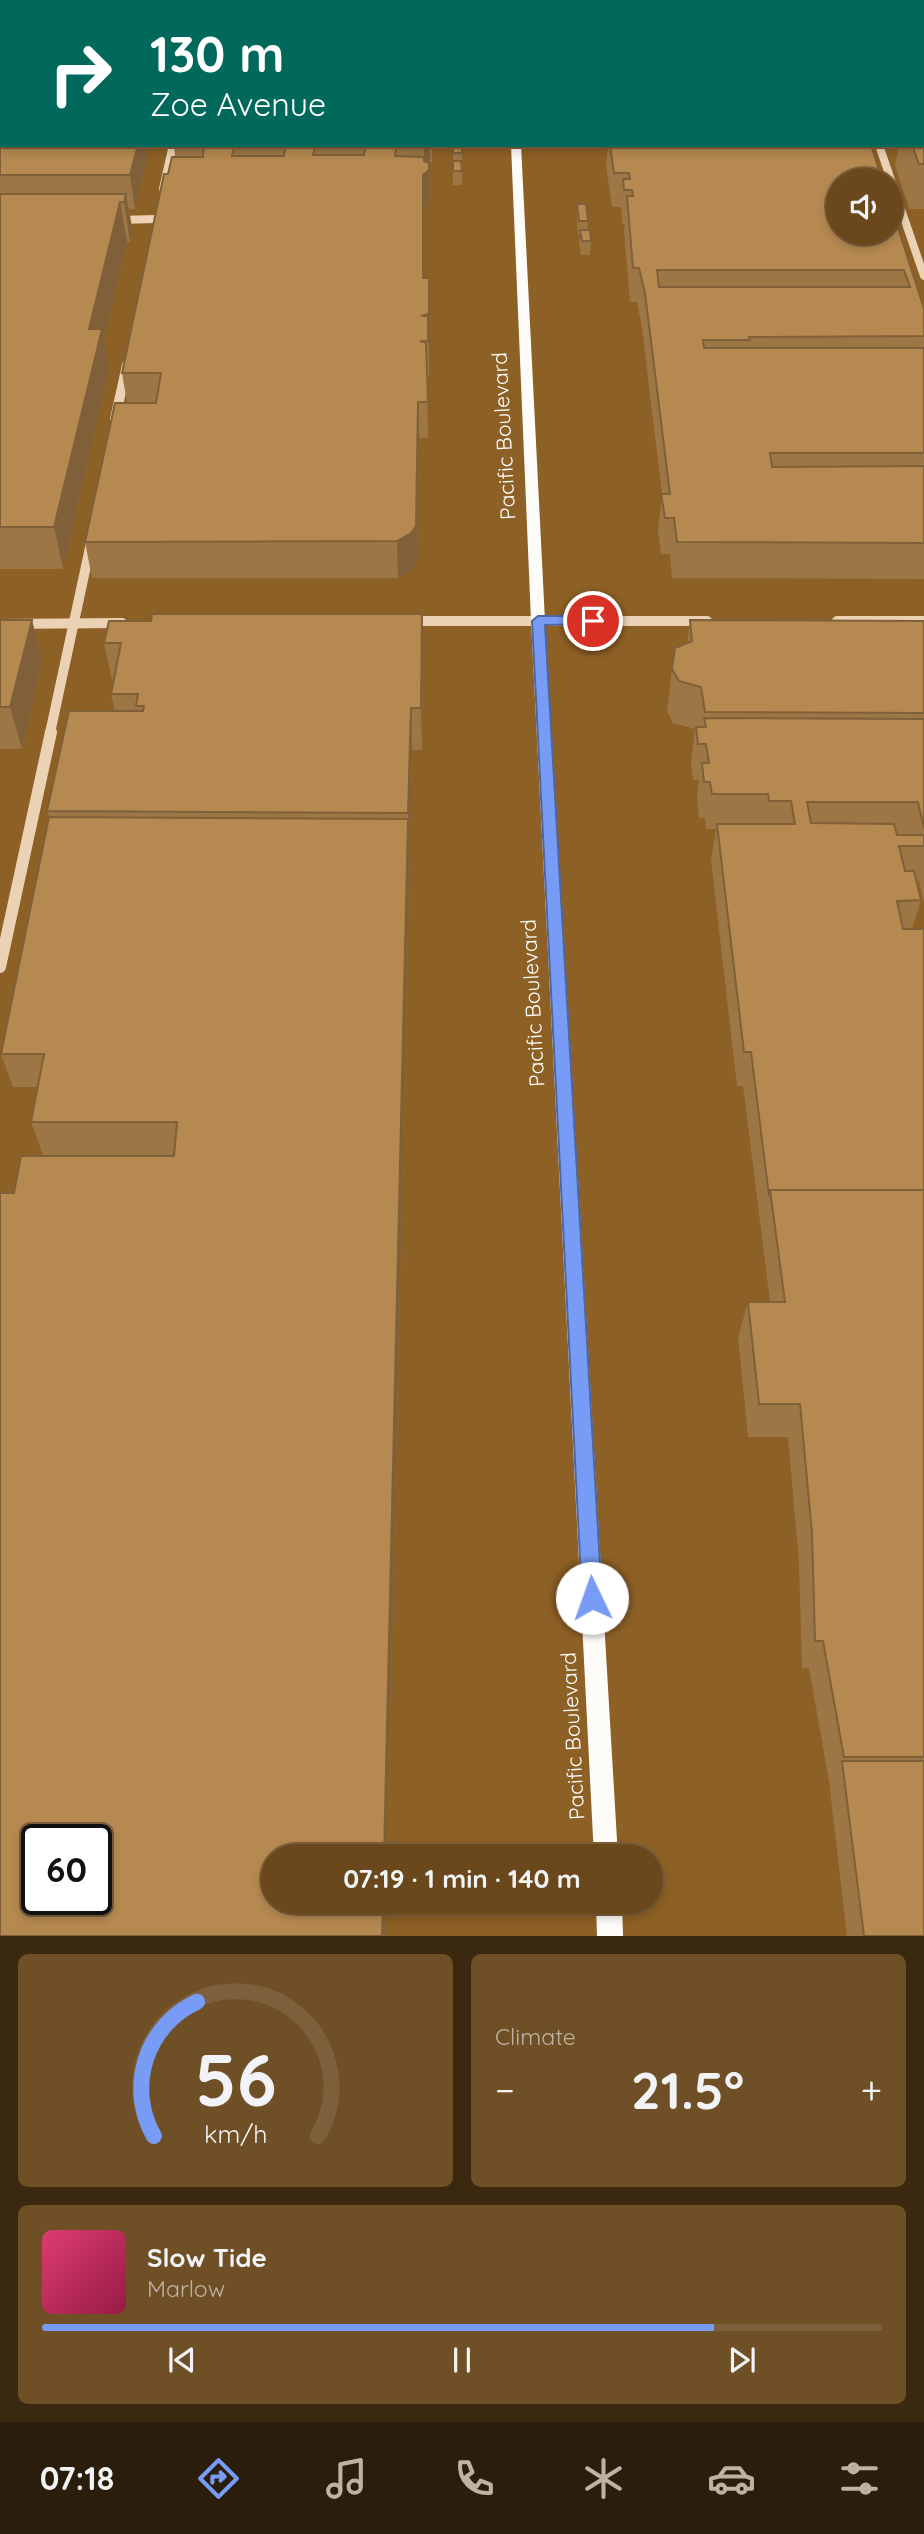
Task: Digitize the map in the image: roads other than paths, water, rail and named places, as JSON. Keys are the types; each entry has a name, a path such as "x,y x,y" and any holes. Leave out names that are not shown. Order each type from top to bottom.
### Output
{"main road":[{"name":"Pacific Boulevard","path":"516,147 538,621 605,1844"},
{"path":"610,1914 611,1936"}],"street":[{"path":"154,233 173,147"},
{"path":"880,147 924,276"},
{"path":"105,220 157,219"},
{"path":"911,237 924,237"},
{"path":"112,435 129,354"},
{"path":"0,967 92,536"},
{"path":"395,621 717,621"},
{"path":"828,621 924,621"},
{"path":"0,624 130,623"},
{"path":"0,905 14,905"}]}
